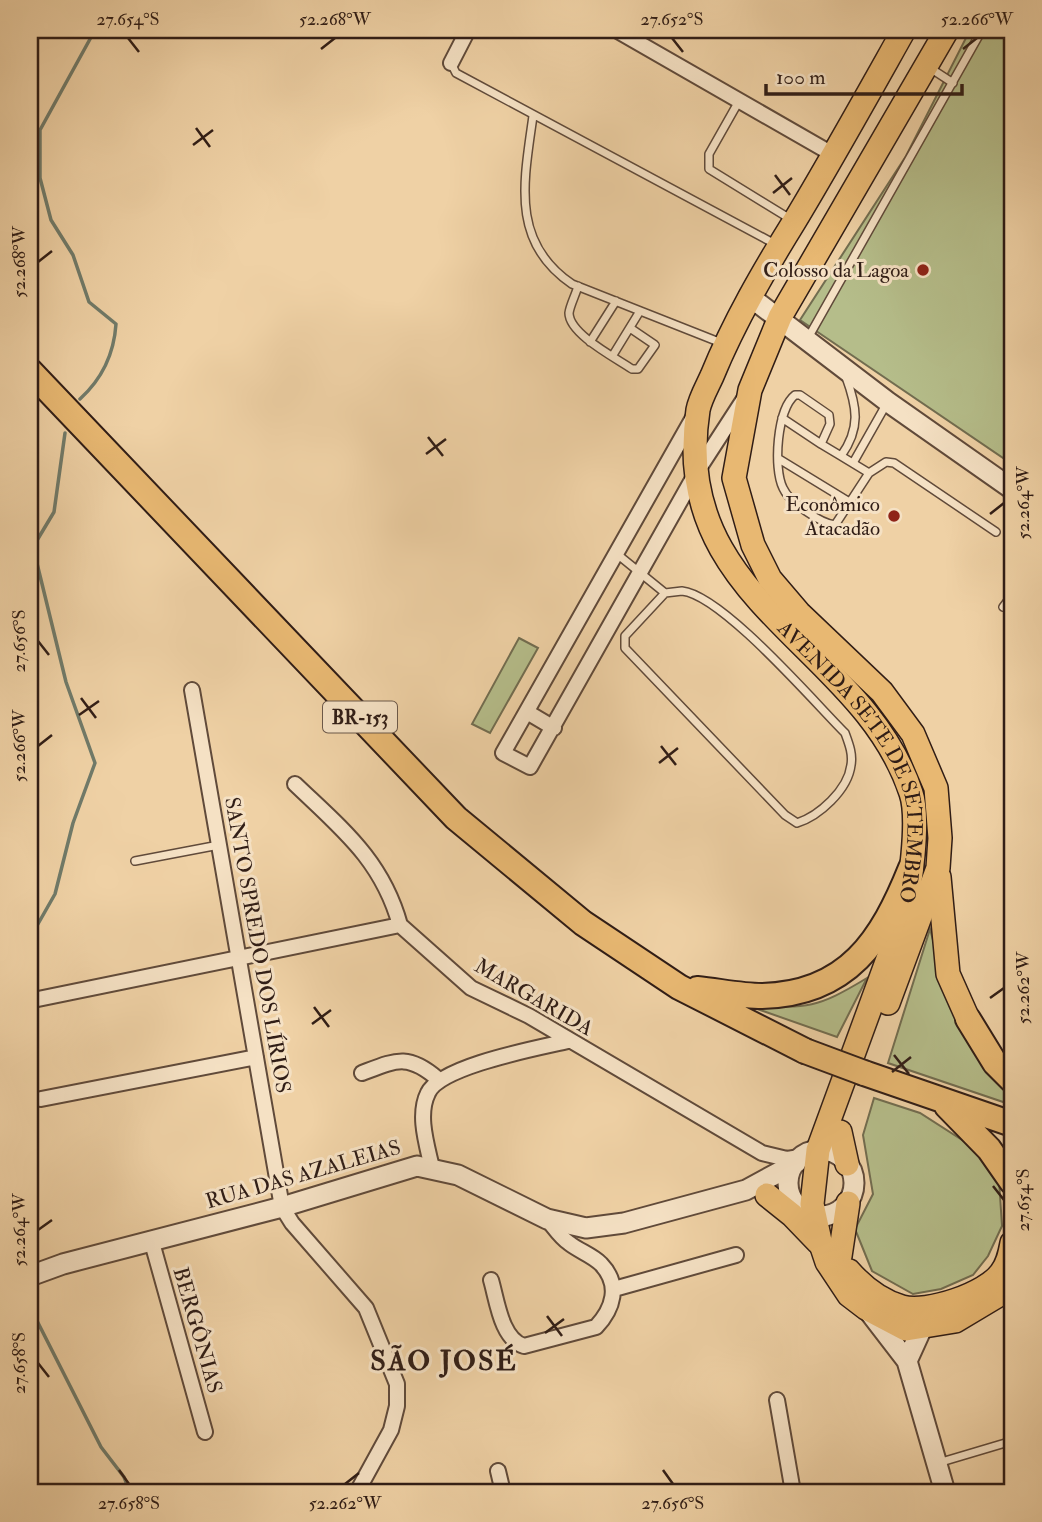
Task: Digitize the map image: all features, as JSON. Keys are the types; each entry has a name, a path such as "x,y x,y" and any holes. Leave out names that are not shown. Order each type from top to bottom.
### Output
{"highway":[{"name":"BR-153","path":"30,371 456,818 583,923 679,987 805,1051 944,1103 1012,1124"},
{"path":"679,987 761,996 795,992 824,983 858,962 876,941 896,905 911,868"},
{"path":"968,1019 996,1063 1012,1080"},
{"path":"944,1103 989,1149 1012,1182"}],"main road":[{"name":"AVENIDA SETE DE SETEMBRO","path":"904,30 834,155 749,296 725,345 698,409 696,473 723,553 755,599 861,706 893,748 912,796 910,891 824,1147 820,1216 837,1279 866,1308 906,1329 955,1321 1012,1287"},
{"name":"AVENIDA SETE DE SETEMBRO","path":"947,30 780,317 750,390 734,478 754,545 771,579 799,613 882,692 913,734 936,788 947,975 968,1019"},
{"path":"834,155 864,173"},
{"name":"AVENIDA SETE DE SETEMBRO","path":"824,1147 939,868"},
{"path":"757,1192 792,1215 831,1251 848,1203"},
{"name":"AVENIDA SETE DE SETEMBRO","path":"831,1251 861,1284 878,1297 904,1308 932,1308 984,1289 1000,1275 1008,1261 1012,1242"}],"street":[{"path":"451,63 468,30"},
{"path":"616,30 834,155"},
{"path":"749,296 808,338 888,402 1012,489"},
{"name":"AVENIDA SETE DE SETEMBRO","path":"698,409 503,753 530,767 696,473 750,390"},
{"name":"SANTO SPREDO DOS LÍRIOS","path":"192,690 282,1206"},
{"path":"527,712 554,728"},
{"path":"38,999 400,925 383,877 349,837 295,784"},
{"name":"MARGARIDA","path":"400,925 471,988 529,1016 762,1153 787,1159 824,1147"},
{"path":"432,1168 424,1126 424,1107 428,1093 438,1079 513,1053 568,1041"},
{"path":"41,1099 256,1057"},
{"path":"362,1073 392,1061 409,1060 422,1065 438,1079"},
{"path":"824,1147 854,1181 848,1203 820,1216 800,1209 793,1201 788,1184 824,1147"},
{"name":"RUA DAS AZALEIAS","path":"30,1276 151,1239 282,1206 399,1169 417,1166 458,1175 548,1219 586,1227 606,1226 757,1192 824,1147"},
{"name":"RUA DAS AZALEIAS","path":"757,1192 793,1201"},
{"path":"282,1206 292,1223 366,1308 397,1384 397,1406 391,1430 357,1492"},
{"path":"491,1280 509,1336 515,1344 524,1346 596,1328 612,1305 614,1289 601,1264 571,1245 548,1219"},
{"name":"BERGÔNIAS","path":"151,1239 205,1432"},
{"path":"614,1289 736,1255"},
{"path":"866,1308 907,1362 945,1492"},
{"path":"907,1362 922,1328"},
{"path":"777,1400 793,1492"},
{"path":"499,1471 503,1492"}],"lane":[{"path":"808,338 982,30"},
{"path":"451,63 456,73 533,116 779,246"},
{"path":"926,66 953,83"},
{"path":"739,101 709,154 709,169 794,221"},
{"path":"533,116 525,174 524,209 530,232 552,270 578,286 725,345"},
{"path":"578,286 569,313 575,327 590,342 632,369 638,369 654,350 653,342 630,328"},
{"path":"590,342 616,301"},
{"path":"612,355 640,311"},
{"path":"841,456 854,436 857,418 842,367"},
{"path":"821,443 831,424 829,415 794,395 785,407 782,418 779,459 783,489 792,499 827,523 835,525 840,522 869,473 886,462 894,463 996,532"},
{"path":"853,463 888,402"},
{"path":"782,418 869,473"},
{"path":"779,459 851,503"},
{"path":"617,554 665,593 691,592 732,620 845,733 851,750 851,766 843,787 810,818 797,823 785,815 625,648 625,636 665,593"},
{"path":"1003,607 1012,594"},
{"path":"135,861 219,845"},
{"path":"937,1463 1012,1441"}],"green space":[{"name":"Colosso da Lagoa","path":"970,30 1012,32 1012,464 800,320 906,156"},
{"path":"519,638 538,648 490,733 472,724"},
{"path":"930,929 951,1007 984,1062 1012,1093 1012,1105 888,1063"},
{"path":"867,978 837,1037 746,1005 810,1005 834,996"},
{"path":"874,1098 920,1113 973,1147 999,1180 1002,1226 988,1256 973,1275 941,1289 913,1294 872,1271 855,1229 873,1194 863,1135"}],"waterway":[{"path":"80,399 95,383 106,365 116,324 89,302 73,255 51,220 40,178 40,130 95,30"},
{"path":"30,938 55,894 73,823 95,763 66,682 33,547 54,512 65,433"},
{"path":"30,1307 101,1447 124,1477 130,1492"}],"place":[{"name":"Colosso da Lagoa","path":"923,270"},
{"name":"Econômico Atacadão","path":"894,516"}],"district":[{"name":"SÃO JOSÉ","path":"444,1360"}]}
